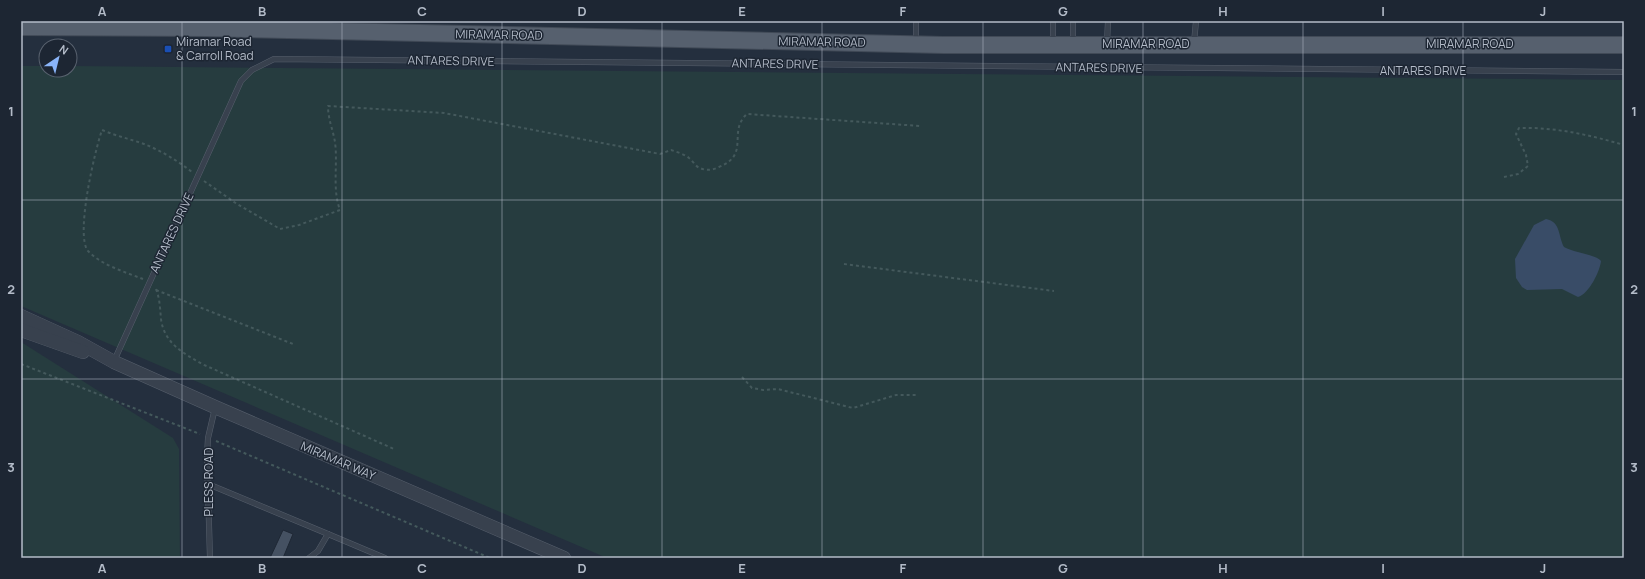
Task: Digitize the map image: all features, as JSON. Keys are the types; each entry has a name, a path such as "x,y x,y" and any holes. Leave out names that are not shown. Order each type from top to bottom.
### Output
{"main road":[{"name":"MIRAMAR ROAD","path":"21,27 205,28 916,44 1624,45"}],"street":[{"name":"MIRAMAR WAY","path":"21,316 78,342 114,362"},
{"name":"MIRAMAR WAY","path":"21,330 114,362 564,558"}],"lane":[{"path":"916,21 916,44"},
{"path":"1053,21 1053,44"},
{"path":"1073,21 1073,44"},
{"path":"1107,44 1108,21"},
{"path":"1194,44 1196,21"},
{"name":"ANTARES DRIVE","path":"114,362 241,81 252,70 274,59 1624,72"},
{"name":"PLESS ROAD","path":"210,558 208,438 215,407"},
{"path":"208,484 385,558"},
{"path":"310,558 318,551 328,534"}],"path":[{"path":"293,344 156,290 143,279 100,260 87,250 84,235 85,218 96,147 102,130 120,138 143,143 154,149 198,176 237,204 280,229 340,210 336,199 337,165 328,114 328,106 444,113 660,154 671,150 689,158 700,168 713,170 729,163 736,153 738,126 741,119 747,114 920,126"},
{"path":"1504,177 1518,174 1528,166 1526,155 1516,134 1519,128 1554,129 1605,139 1624,145"},
{"path":"844,264 1054,291"},
{"path":"156,290 161,306 162,321 166,335 176,348 202,364 394,448"},
{"path":"21,364 208,438 490,558"},
{"path":"742,377 752,388 763,390 778,389 853,408 896,395 918,395"}],"green space":[{"path":"21,66 38,66 38,78 78,78 78,66 1624,80 1624,558 607,558 21,306"},
{"path":"21,342 173,438 179,449 180,558 21,558"}],"water":[{"path":"1546,219 1557,226 1564,247 1594,257 1601,261 1599,270 1590,287 1586,292 1578,297 1562,289 1527,290 1522,287 1516,278 1515,259 1534,225"}],"building":[{"path":"283,530 293,534 283,558 270,558"}],"place":[{"name":"Miramar Road & Carroll Road","path":"168,49"}]}
